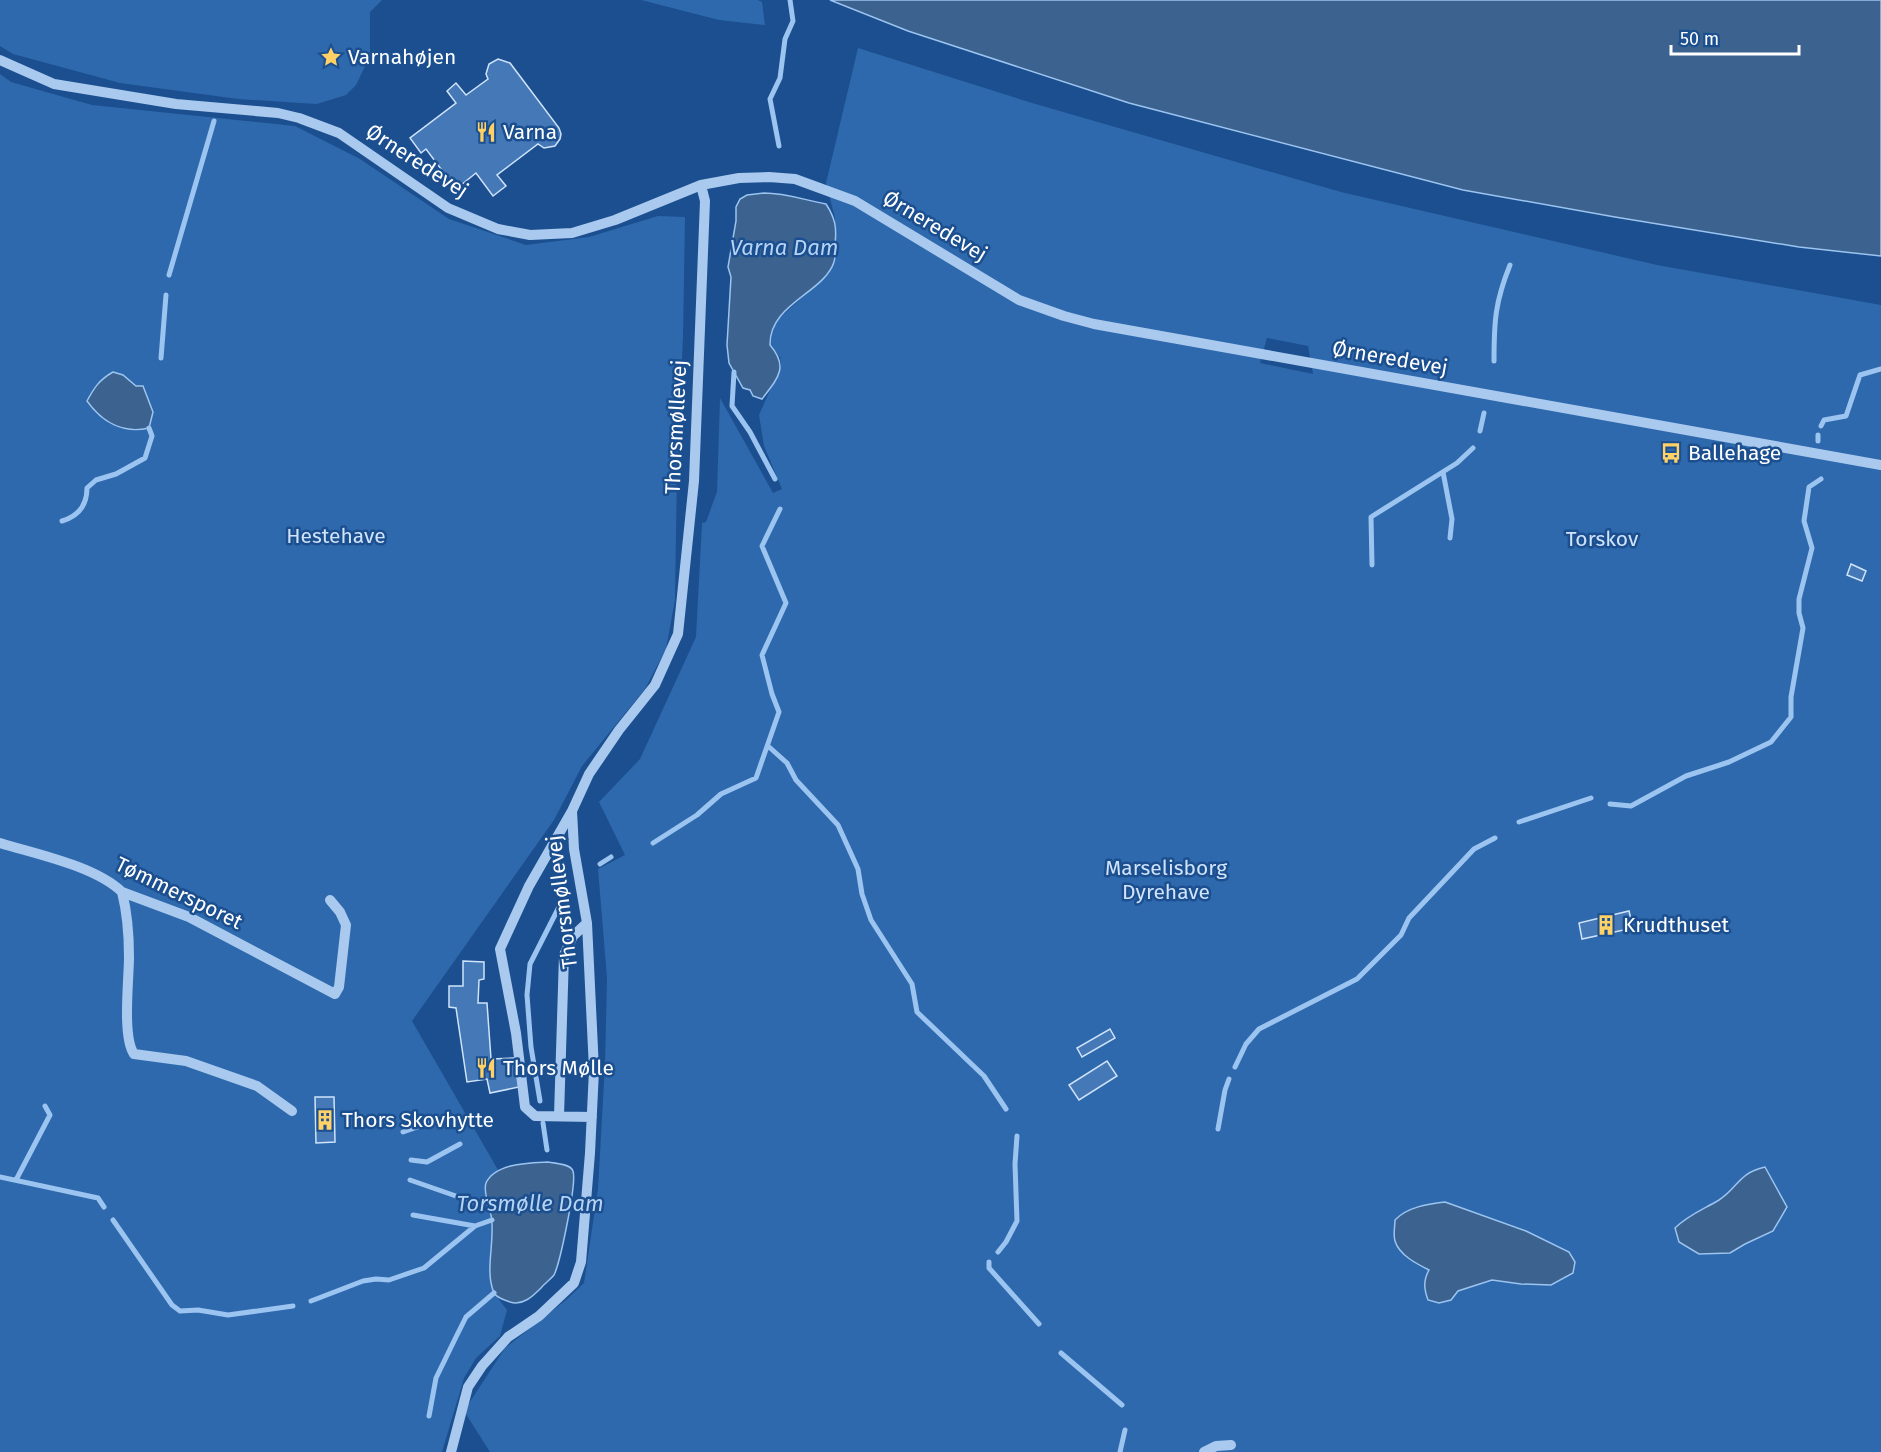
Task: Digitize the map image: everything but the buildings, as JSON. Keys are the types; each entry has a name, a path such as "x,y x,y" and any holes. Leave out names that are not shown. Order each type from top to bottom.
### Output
{"street":[{"name":"Ørneredevej","path":"0,60 54,84 176,104 278,113 308,120 339,133 448,208 498,229 530,235 572,233 615,220 701,185 739,178 795,179 855,201 1019,300 1094,324 1881,465"},
{"name":"Thorsmøllevej","path":"451,1452 468,1387 482,1366 508,1337 539,1316 574,1283 580,1262 594,1070 587,923 574,849 572,810 589,774 619,730 655,685 678,634 694,481 705,201 701,185"},
{"path":"572,810 529,886 500,949 516,1033 525,1107 535,1116 592,1117"},
{"name":"Tømmersporet","path":"0,843 93,873 114,884 122,892 189,917 335,994 339,987 346,925 340,912 330,900"},
{"path":"122,892 126,906 129,955 127,998 129,1044 134,1054 186,1061 257,1086 292,1111"},
{"path":"559,1116 564,955 573,936 587,923"},
{"path":"1204,1452 1216,1446 1231,1445"}],"green space":[{"path":"0,0 382,0 370,12 370,56 356,85 346,95 317,104 238,99 120,83 13,54 0,46"},
{"path":"641,0 758,0 762,2 765,25 719,20"},
{"name":"Marselisborg Dyrehave","path":"858,48 1032,103 1341,192 1657,265 1881,305 1881,1452 490,1452 464,1411 505,1348 584,1283 598,1189 605,1064 607,978 598,869 625,855 599,802 640,759 696,637 702,523 706,522 717,492 720,398 773,493 782,489 764,446 759,415 781,365 780,357 770,345 769,335 775,322 828,274 835,261 835,218 826,183","holes":["1267,338 1308,346 1313,374 1260,363"]},
{"name":"Hestehave","path":"0,74 11,82 92,105 295,126 360,159 449,219 526,245 589,237 658,216 685,217 675,600 666,649 645,689 582,766 554,820 412,1021 498,1170 486,1183 492,1220 491,1276 494,1293 507,1310 500,1336 476,1358 464,1378 442,1452 0,1452"}],"water":[{"path":"830,0 1881,0 1881,256 1799,247 1463,190 1129,103 908,31"},
{"name":"Varna Dam","path":"764,193 787,195 826,204 835,223 836,233 835,260 828,273 787,309 778,319 772,331 770,345 776,353 780,366 777,378 762,399 753,396 750,390 743,388 729,363 727,345 731,277 728,267 736,221 736,207 740,199 747,195"},
{"path":"113,372 123,375 136,386 143,386 153,412 149,428 130,429 114,425 99,415 87,401 97,385"},
{"name":"Torsmølle Dam","path":"548,1162 566,1165 572,1169 574,1178 560,1255 554,1275 538,1291 519,1303 510,1302 495,1295 491,1284 492,1225 485,1186 490,1176 497,1171 513,1165"},
{"path":"1765,1167 1787,1207 1773,1231 1730,1253 1699,1254 1679,1242 1675,1228 1680,1223 1719,1200 1749,1173"},
{"path":"1445,1202 1526,1231 1569,1252 1575,1262 1573,1273 1551,1285 1492,1280 1458,1291 1451,1300 1439,1303 1428,1300 1425,1285 1429,1270 1400,1251 1394,1236 1395,1220 1412,1209"}],"waterway":[{"path":"779,146 770,99 780,78 785,39 793,21 790,0"},
{"path":"169,275 214,121"},
{"path":"1494,361 1496,312 1510,265"},
{"path":"161,358 166,295"},
{"path":"1821,426 1824,420 1846,416 1860,375 1881,369"},
{"path":"734,372 732,406 750,432 775,479"},
{"path":"1480,431 1484,413"},
{"path":"62,521 81,509 87,488 96,480 116,474 145,458 152,436 149,428"},
{"path":"1818,435 1818,441"},
{"path":"1372,565 1371,517 1457,463 1473,448"},
{"path":"1443,472 1452,519 1450,538"},
{"path":"1610,804 1631,806 1686,776 1729,762 1771,742 1791,717 1791,697 1803,628 1799,613 1799,599 1812,548 1804,521 1809,487 1821,479"},
{"path":"653,843 697,815 721,794 756,778 779,712 762,655 786,603 762,546 780,509"},
{"path":"768,746 787,763 796,780 838,825 858,869 862,894 871,920 912,984 917,1012 984,1076 1006,1109"},
{"path":"1519,822 1591,798"},
{"path":"1235,1067 1246,1044 1259,1029 1357,979 1401,935 1409,918 1474,849 1495,838"},
{"path":"600,864 611,857"},
{"path":"540,1101 531,1047 527,995 530,964 563,899 569,893"},
{"path":"1218,1129 1229,1079"},
{"path":"16,1180 50,1115 45,1106"},
{"path":"403,1132 443,1118"},
{"path":"543,1123 547,1150"},
{"path":"998,1252 1017,1221 1015,1164 1017,1136"},
{"path":"411,1160 427,1162 460,1144"},
{"path":"0,1177 98,1198 104,1207"},
{"path":"410,1180 476,1203"},
{"path":"413,1215 475,1226"},
{"path":"113,1220 172,1305 180,1311 198,1310 228,1315 293,1306"},
{"path":"311,1301 363,1281 389,1280 424,1268 475,1226 492,1220"},
{"path":"989,1262 989,1268 1039,1324"},
{"path":"429,1416 436,1378 466,1317 494,1293"},
{"path":"1061,1353 1122,1405"},
{"path":"1120,1452 1125,1430"}],"place":[{"name":"Varnahøjen","path":"331,57"},
{"name":"Varna","path":"486,132"},
{"name":"Ballehage","path":"1671,453"},
{"name":"Krudthuset","path":"1606,925"},
{"name":"Thors Mølle","path":"486,1068"},
{"name":"Thors Skovhytte","path":"325,1120"}],"park label":[{"name":"Torskov","path":"1602,539"}]}
